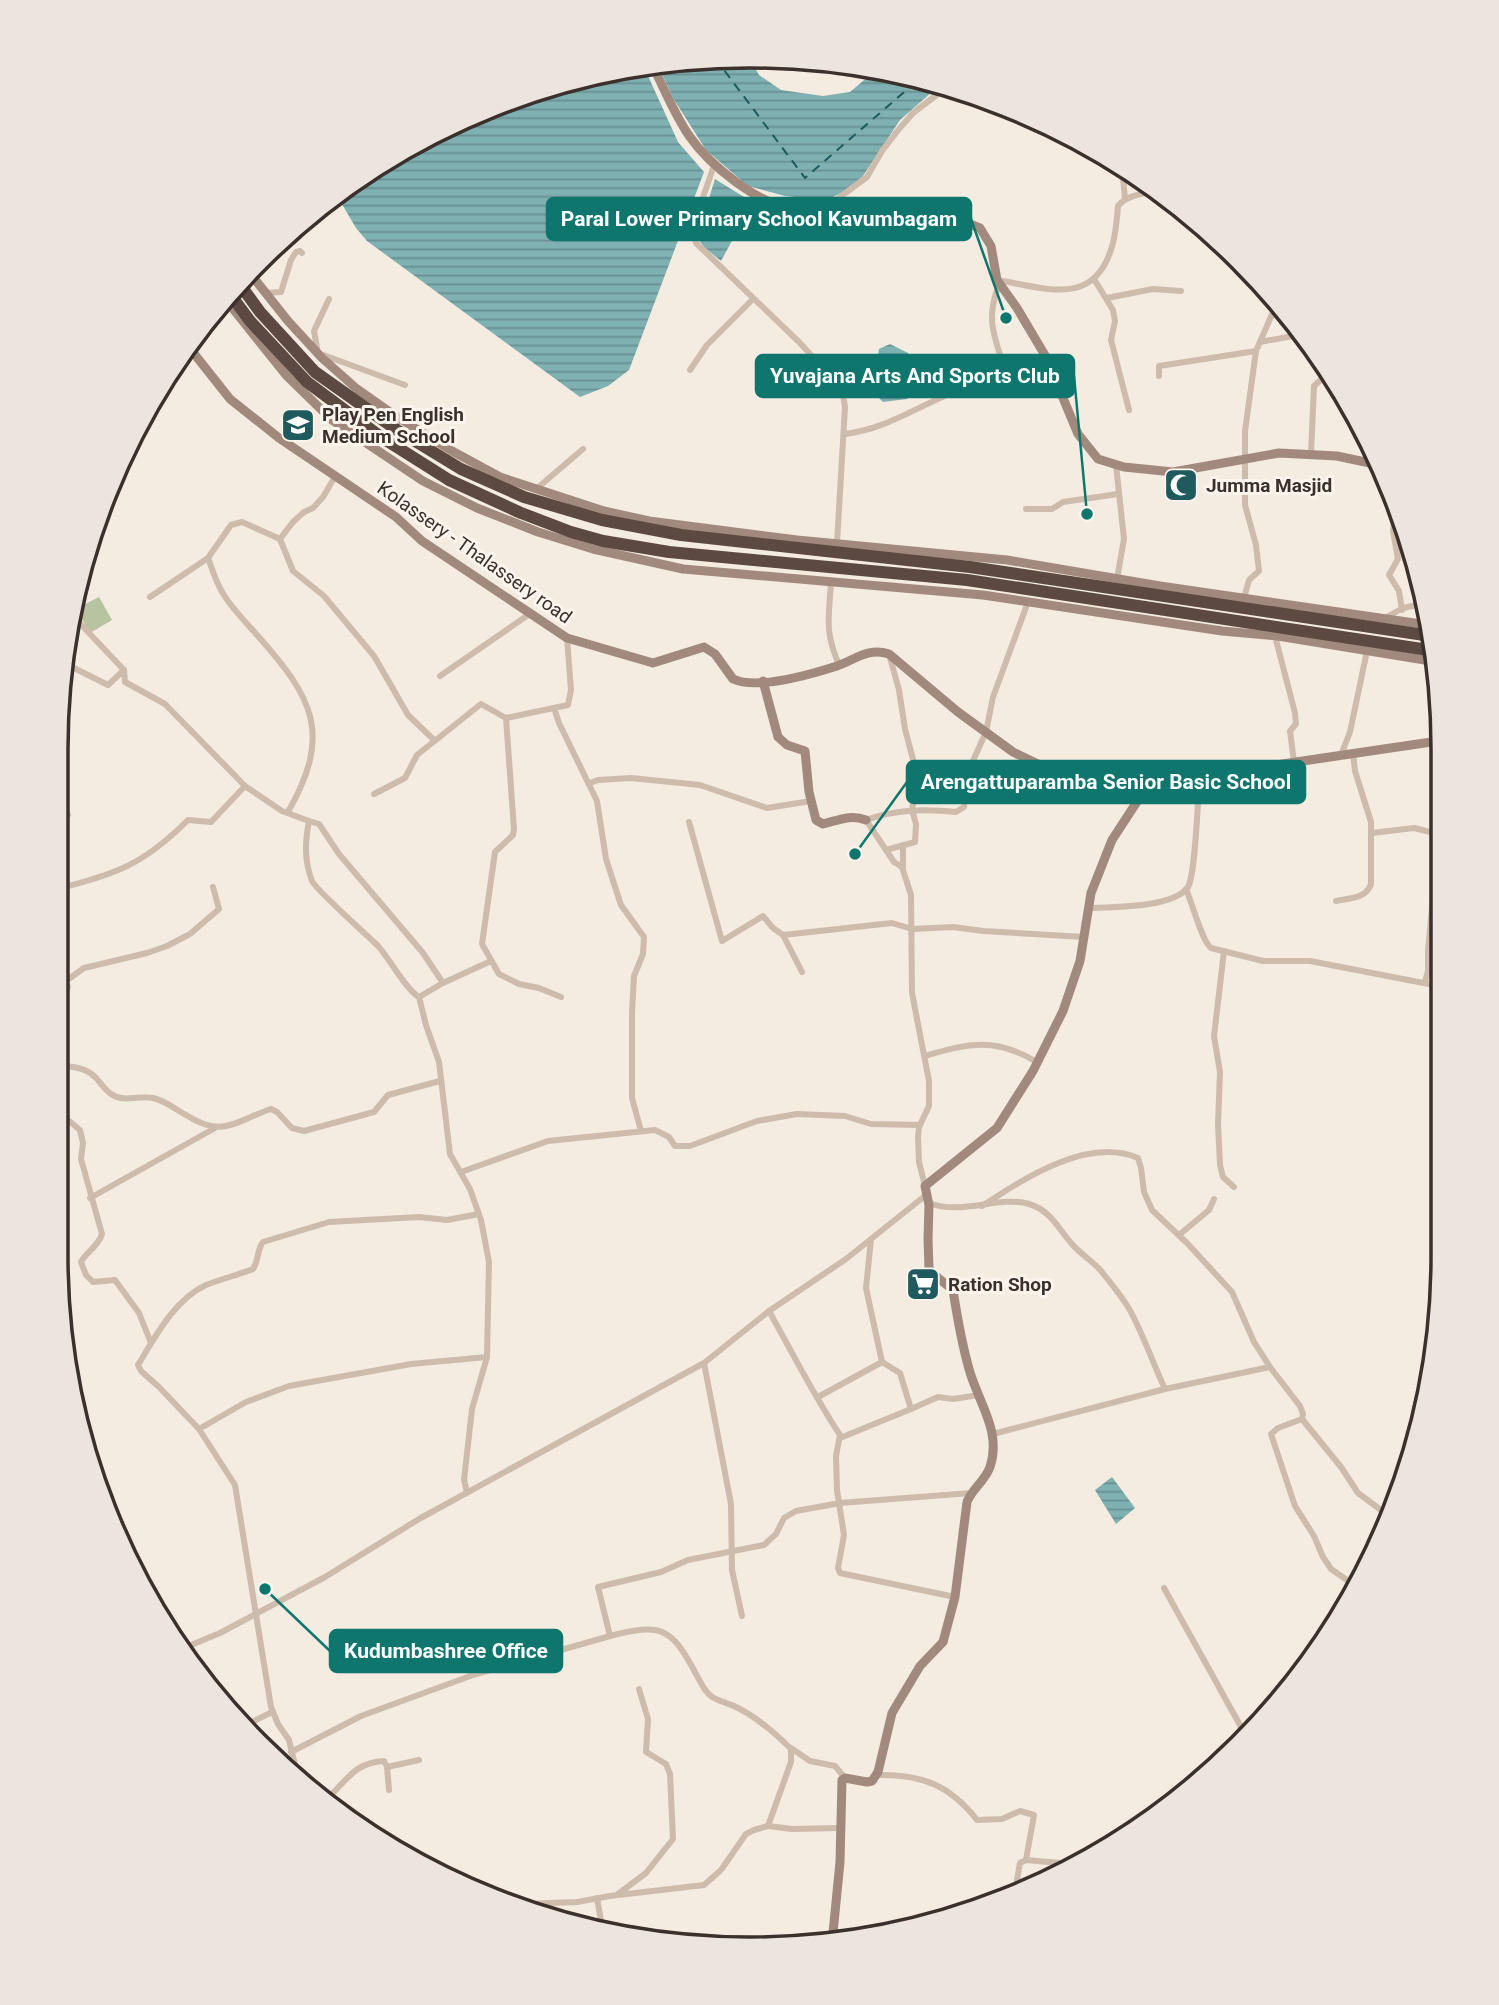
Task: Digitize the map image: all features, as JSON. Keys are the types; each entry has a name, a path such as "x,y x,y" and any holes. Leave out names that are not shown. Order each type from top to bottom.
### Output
{"highway":[{"path":"245,292 260,312 315,372 397,430 461,469 524,497 589,516 681,535 970,567 1421,634"},
{"path":"236,302 306,382 381,437 449,480 571,533 669,552 967,580 1423,649"}],"main road":[{"path":"657,75 685,132 714,165 764,200 779,205 824,209 914,228 944,226 957,219 980,228 991,246 998,282 1046,357 1078,434 1098,458 1116,465 1173,472 1279,453 1337,456 1367,462"},
{"path":"256,281 318,353 357,389 452,451 499,477 604,511 649,521 1007,560 1419,624"},
{"path":"232,307 286,375 332,420 423,481 477,508 560,539 683,569 1028,602 1275,636 1425,660"},
{"name":"Kolassery - Thalassery road","path":"195,355 230,399 279,438 396,517 422,541 567,638 653,663 704,647 715,654 733,679 739,681 763,681 804,675 839,665 869,652 889,654"},
{"path":"889,654 958,712 1013,752 1086,787 1142,793 1229,772 1431,742"},
{"path":"763,681 778,737 787,745 805,751 816,820 823,824 844,817 866,820"},
{"path":"833,1931 840,1862 842,1780 845,1778 867,1782 877,1775 892,1713 920,1666 943,1642 956,1597 967,1502 971,1493 982,1482 990,1465 993,1434 969,1371 953,1290 929,1268 927,1195 997,1128 1037,1062 1063,1011 1080,961 1091,893 1112,839 1142,793"}],"street":[{"path":"824,209 867,177 899,129 913,113 937,94"},
{"path":"714,165 696,225 696,243 800,343 842,389 845,407 837,543"},
{"path":"1123,180 1125,199"},
{"path":"844,434 869,431 901,419 913,410 963,388 1005,378 990,316 998,282 1052,289 1079,289 1094,279 1112,246 1118,206 1125,199 1143,194"},
{"path":"265,293 281,292 293,256 300,251 302,253"},
{"path":"1094,279 1113,310 1115,321 1111,340 1129,410"},
{"path":"1107,299 1153,289 1181,291"},
{"path":"330,299 314,331 318,353 405,385"},
{"path":"690,370 707,345 753,299"},
{"path":"1244,598 1249,580 1259,571 1256,545 1245,505 1247,417 1256,351 1273,313"},
{"path":"1260,342 1291,336"},
{"path":"1159,376 1159,366 1256,351"},
{"path":"1311,454 1314,386 1321,379"},
{"path":"535,490 583,449"},
{"path":"1116,465 1124,539 1117,579"},
{"path":"280,539 293,522 323,497 336,475"},
{"path":"1026,509 1052,509 1066,501 1118,494"},
{"path":"150,597 208,558 231,525 242,522 280,539 293,571 324,596 366,646 408,715 434,740"},
{"path":"1393,527 1398,559 1389,575 1399,591 1402,610"},
{"path":"208,558 220,590 288,669 305,697 312,718 312,755 306,778 288,812"},
{"path":"831,582 829,640 839,665"},
{"path":"903,869 886,850 866,820 895,812 956,812 964,807 967,774 986,732 993,697 1028,602"},
{"path":"1385,618 1415,606"},
{"path":"440,676 531,613"},
{"path":"80,623 124,670 125,682 165,704 245,786 277,808 319,824 338,854 423,953 443,983"},
{"path":"1275,636 1295,713 1296,724 1290,731 1294,762"},
{"path":"374,794 405,778 411,769 411,762 434,740 481,704 506,718 568,705 571,699 567,638"},
{"path":"1341,755 1350,732 1367,651"},
{"path":"886,850 915,842 917,836 912,810 915,767 889,654"},
{"path":"73,668 108,685 124,670"},
{"path":"555,708 597,800 606,859 621,905 643,937 643,954 634,975 632,1012 632,1098 641,1131"},
{"path":"506,718 514,829 513,835 495,852 482,944 499,974 519,984 561,997"},
{"path":"1336,901 1363,895 1368,891 1372,833 1369,810 1354,771 1353,753"},
{"path":"590,783 631,778 700,785 767,808 811,801"},
{"path":"1089,908 1141,906 1172,897 1186,889 1192,865 1200,779"},
{"path":"68,886 115,873 141,860 175,834 188,820 211,822 245,786"},
{"path":"309,821 304,849 315,887 385,953 413,994 419,997 439,1062 447,1144 479,1214 489,1262 486,1357 472,1409 464,1480 467,1492"},
{"path":"689,822 722,941 763,916 783,935 802,972"},
{"path":"1372,833 1414,828 1431,832"},
{"path":"903,846 903,869 911,895 912,993 929,1081 929,1106 920,1125 918,1150 927,1195"},
{"path":"68,978 85,968 146,953 190,934 219,909 213,887"},
{"path":"1186,889 1206,945 1263,961 1310,961 1431,984"},
{"path":"1425,982 1431,919"},
{"path":"783,935 892,923 912,929 953,927 1084,937"},
{"path":"1224,951 1214,1036 1220,1072 1220,1165 1223,1177 1234,1187"},
{"path":"419,997 491,961"},
{"path":"925,1056 966,1044 985,1045 1017,1051 1037,1062"},
{"path":"68,1067 80,1068 94,1074 111,1094 125,1099 151,1097 169,1103 204,1125 215,1128"},
{"path":"90,1198 215,1128 241,1123 271,1109 292,1128 304,1131 374,1112 388,1095 440,1081"},
{"path":"461,1172 548,1141 655,1130 669,1137 675,1146 690,1146 757,1121 796,1114 845,1116 871,1124 920,1125"},
{"path":"68,1120 80,1130 83,1143 81,1159 102,1234 99,1244 85,1254 81,1262 86,1275 93,1282 115,1280 139,1313 152,1343"},
{"path":"982,1206 1016,1184 1054,1165 1079,1157 1126,1153 1138,1158 1142,1168 1144,1192 1152,1210 1232,1292 1254,1342 1302,1409 1302,1419 1358,1493 1381,1510"},
{"path":"927,1195 951,1207 1028,1203 1058,1223 1072,1245 1101,1271 1132,1315 1165,1390"},
{"path":"191,1645 325,1577 467,1492 704,1363 769,1311 871,1239 927,1195"},
{"path":"1179,1235 1209,1210 1214,1199"},
{"path":"294,1762 289,1740 272,1712 235,1485 199,1429 138,1365 180,1306 204,1286 253,1269 263,1242 329,1222 419,1217 447,1220 479,1214"},
{"path":"871,1239 866,1288 882,1362 900,1373 911,1409"},
{"path":"769,1311 840,1438 836,1456 837,1490 844,1535 838,1568 840,1573 956,1597"},
{"path":"199,1429 246,1402 289,1386 411,1364 486,1357"},
{"path":"818,1397 882,1362"},
{"path":"704,1363 732,1504 732,1570 742,1616"},
{"path":"993,1434 1165,1390 1270,1367"},
{"path":"840,1438 938,1397 953,1399 979,1395"},
{"path":"1302,1419 1279,1428 1271,1434 1272,1438 1295,1506 1331,1569 1347,1580"},
{"path":"610,1636 598,1587 661,1572 688,1560 764,1545 776,1534 784,1518 796,1511 840,1503 971,1493"},
{"path":"1164,1588 1241,1727"},
{"path":"291,1752 361,1716 473,1675 610,1636 635,1630 656,1630 669,1635 681,1646 711,1696 757,1718 810,1761 835,1766 845,1778"},
{"path":"617,1895 646,1873 673,1839 670,1774 666,1764 646,1752 648,1719 639,1689"},
{"path":"253,1722 272,1712"},
{"path":"768,1826 791,1762 789,1746"},
{"path":"387,1767 419,1760"},
{"path":"333,1794 363,1764 384,1761 389,1790"},
{"path":"877,1775 902,1776 936,1783 963,1802 977,1820 1002,1819 1020,1811 1034,1815 1026,1860"},
{"path":"541,1904 704,1885 721,1870 746,1834 768,1826 792,1829 841,1828"},
{"path":"1018,1881 1020,1863 1026,1860 1057,1863"},
{"path":"597,1898 601,1920"}],"green space":[{"path":"99,597 112,620 90,633 81,617 84,605"}],"water":[{"path":"750,68 755,68 759,75 781,90 823,96 850,92 866,78 931,93 900,120 863,176 845,191 827,200 785,196 748,186 706,150 673,98 662,74"},
{"path":"648,76 678,142 704,172 629,370 608,386 580,397 367,241 342,204 409,160 489,120 531,104 617,81"},
{"path":"715,179 763,205 741,224 721,261 704,247 697,237"},
{"path":"890,344 908,353 911,360 903,377 903,384 913,394 907,399 883,402 879,398 878,355 879,349"},
{"path":"1112,1477 1135,1508 1116,1524 1095,1490"}],"ferry route":[{"path":"723,69 805,178 910,87"}],"place":[{"name":"Paral Lower Primary School Kavumbagam","path":"1006,318"},
{"name":"Play Pen English Medium School","path":"298,425"},
{"name":"Jumma Masjid","path":"1181,485"},
{"name":"Yuvajana Arts And Sports Club","path":"1087,514"},
{"name":"Arengattuparamba Senior Basic School","path":"855,854"},
{"name":"Ration Shop","path":"923,1284"},
{"name":"Kudumbashree Office","path":"265,1589"}]}
